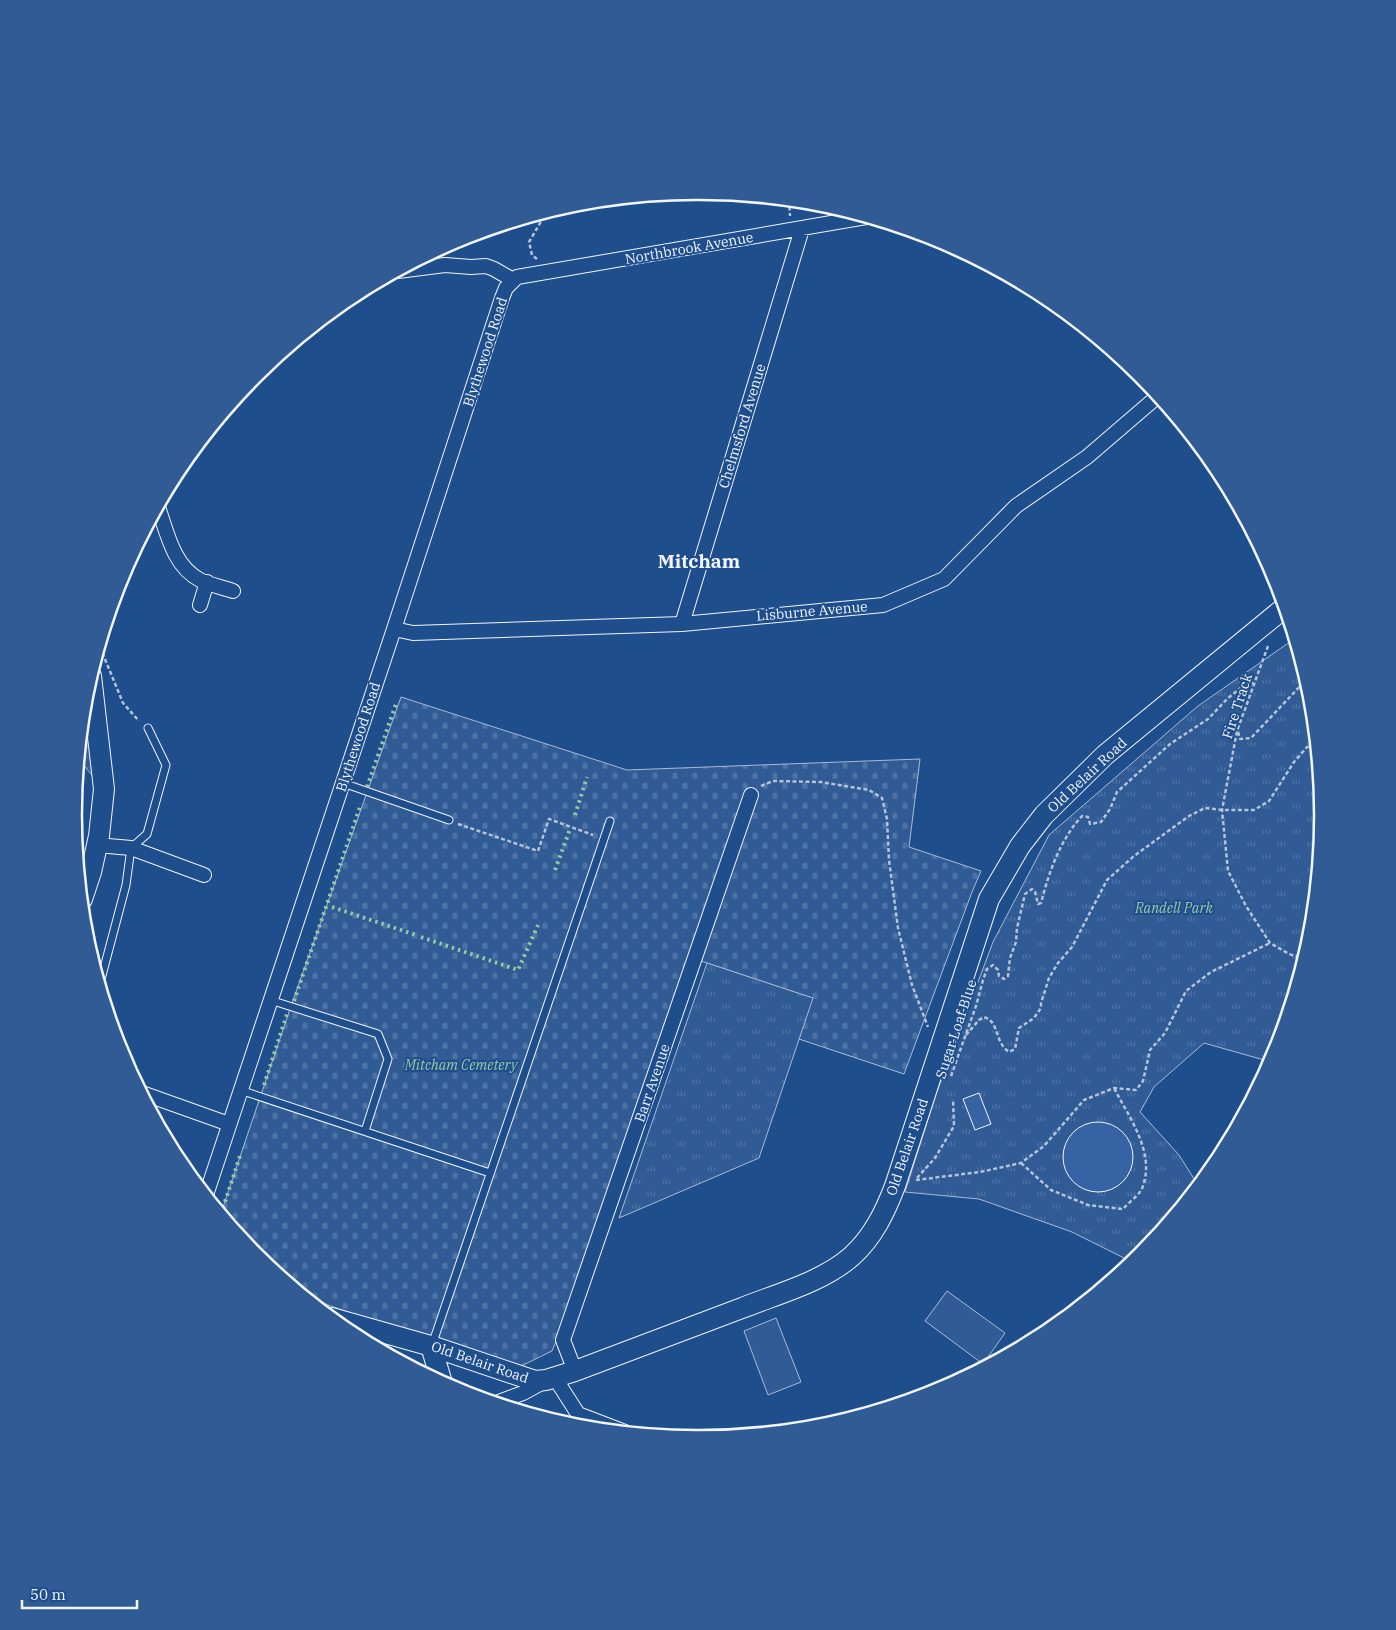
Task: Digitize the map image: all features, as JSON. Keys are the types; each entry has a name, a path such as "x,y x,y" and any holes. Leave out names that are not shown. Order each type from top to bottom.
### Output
{"main road":[{"name":"Old Belair Road","path":"351,1323 431,1346 535,1381 551,1379 777,1295 825,1274 851,1257 882,1218 895,1186 989,899 1020,846 1044,815 1105,755 1279,612"},
{"path":"87,884 97,845 104,789 94,697"},
{"path":"92,707 96,716"},
{"path":"431,1346 439,1373"}],"street":[{"name":"Northbrook Avenue","path":"513,280 517,277 854,219"},
{"name":"Chelmsford Avenue","path":"682,624 802,229"},
{"path":"416,268 446,264 471,267 486,266 513,280"},
{"name":"Blythewood Road","path":"208,1188 502,298 513,280"},
{"name":"Lisburne Avenue","path":"394,629 413,633 682,624 884,605 944,579 1016,506 1087,457 1153,400"},
{"path":"161,515 173,550 192,575 232,591"},
{"path":"200,605 207,582"},
{"name":"Barr Avenue","path":"575,1371 563,1340 751,795"},
{"path":"97,845 131,848 204,875"},
{"path":"151,1096 229,1124"},
{"path":"505,1400 551,1379 578,1414 599,1422"}],"lane":[{"path":"103,972 126,886 131,848 147,834 166,765 148,728"},
{"path":"343,783 449,820"},
{"path":"431,1346 610,821"},
{"path":"270,1000 378,1034 388,1058 365,1131"},
{"path":"240,1090 490,1173"}],"path":[{"path":"542,219 529,242 532,255 551,272"},
{"name":"Fire Track","path":"1268,644 1237,731 1222,810 1228,871 1246,906 1270,943"},
{"path":"103,655 122,703 138,721 148,728"},
{"name":"Sugar Loaf Blue","path":"948,1085 987,969 993,965 998,970 999,976 1004,979 1008,976 1010,958 1016,942 1017,928 1025,894 1032,889 1035,892 1038,904 1040,903 1049,875 1065,840 1075,824 1082,816 1088,817 1090,824 1101,822 1110,809 1117,792 1170,744 1208,719 1228,698 1247,683 1254,683"},
{"path":"1237,731 1240,739 1251,738 1300,686"},
{"path":"964,1038 979,1020 984,1017 993,1023 1000,1043 1005,1049 1009,1052 1015,1049 1019,1028 1034,1018 1041,1008 1049,978 1058,963 1072,947 1107,880 1134,856 1189,816 1205,808 1254,810 1269,801 1294,762 1309,747"},
{"path":"751,795 772,781 821,782 869,790 882,798 888,819 889,860 898,928 912,985 928,1028"},
{"path":"449,820 538,851 549,819 604,838"},
{"path":"915,1181 980,1172 1021,1163 1044,1146 1084,1100 1114,1088 1136,1090 1143,1081 1150,1050 1165,1033 1186,991 1211,972 1270,943 1297,957"},
{"path":"1021,1163 1051,1190 1088,1205 1123,1209 1143,1187 1147,1160 1135,1127 1114,1088"},
{"path":"915,1181 935,1158 954,1126 953,1099"},
{"path":"915,1181 917,1171"}],"green space":[{"name":"Randell Park","path":"1289,643 1302,695 1308,735 1314,815 1308,895 1302,935 1281,1013 1263,1060 1204,1043 1154,1087 1140,1112 1179,1155 1194,1179 1161,1221 1124,1258 1072,1232 979,1199 905,1192 936,1094 993,942 1049,835 1198,706"},
{"name":"Mitcham Cemetery","path":"401,697 627,770 920,759 909,847 981,871 904,1074 799,1039 812,998 689,957 562,1327 552,1351 519,1367 431,1341 324,1304 292,1278 263,1250 223,1206 291,1006"},
{"path":"91,718 104,789 85,767"},
{"path":"707,963 813,998 759,1158 619,1218"}],"shaded area":[{"path":"947,1291 1005,1333 987,1358 980,1362 925,1321"},
{"path":"776,1318 801,1382 768,1395 744,1331"}],"building":[{"path":"979,1093 991,1124 975,1130 963,1099"},
{"path":"1098,1122 1117,1128 1127,1138 1133,1157 1127,1176 1117,1186 1098,1192 1079,1186 1069,1176 1063,1157 1069,1138 1079,1128"}],"hedge":[{"path":"367,787 396,704"},
{"path":"575,815 587,777"},
{"path":"294,1001 361,804"},
{"path":"555,870 570,829"},
{"path":"332,907 416,935"},
{"path":"421,937 518,970 538,925"},
{"path":"264,1085 288,1011"},
{"path":"223,1207 241,1153"}],"district":[{"name":"Mitcham","path":"699,561"}]}
